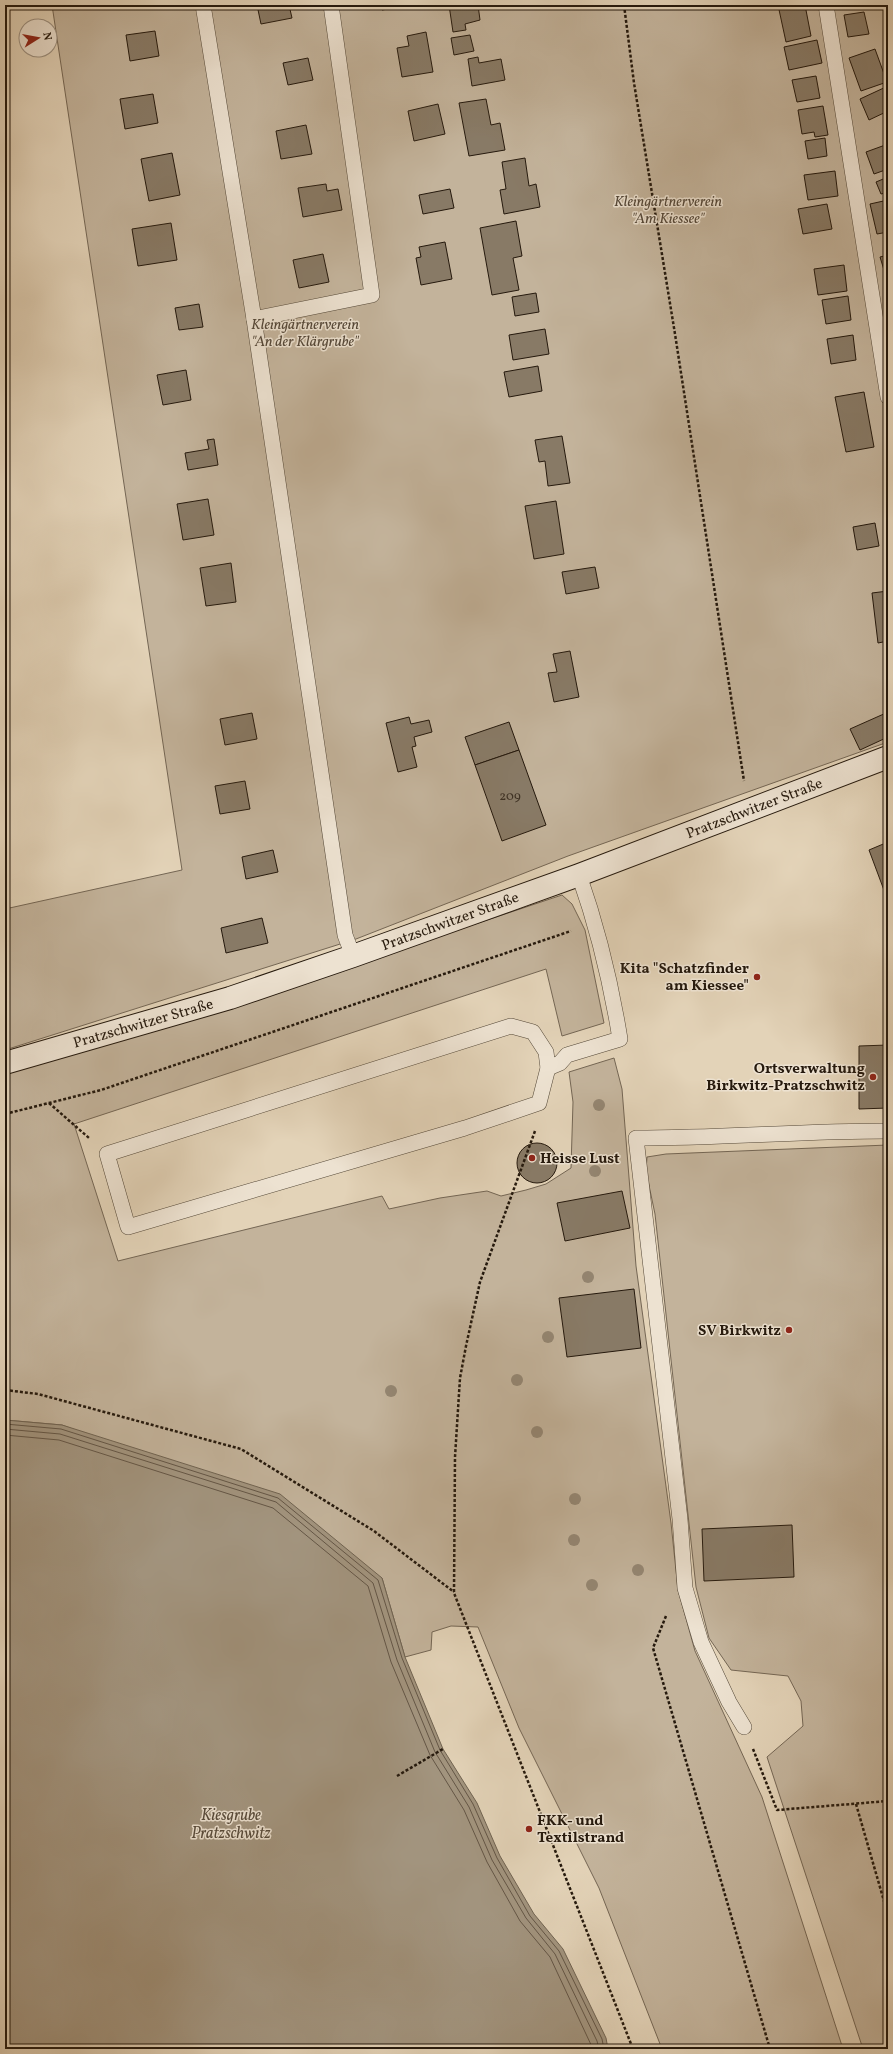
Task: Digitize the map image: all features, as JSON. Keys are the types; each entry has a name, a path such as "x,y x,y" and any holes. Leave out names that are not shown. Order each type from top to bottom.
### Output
{"street":[{"name":"Pratzschwitzer Straße","path":"5,1063 230,998 352,956 579,875 888,757"}],"lane":[{"path":"203,5 254,319 346,935 352,956"},
{"path":"254,319 372,295 331,5"},
{"path":"826,5 888,397"},
{"path":"548,1068 560,1063 567,1055 620,1039 611,986 596,923 579,875"},
{"path":"511,1026 533,1032 546,1052 548,1068 539,1103 465,1128 128,1227 107,1154 511,1026"},
{"path":"744,1727 728,1702 701,1642 685,1588 680,1519 636,1138 691,1138 839,1131 888,1131"}],"path":[{"path":"624,5 634,83 749,810"},
{"path":"5,1114 101,1090 596,923"},
{"path":"49,1103 107,1154"},
{"path":"539,1103 542,1112 480,1282 460,1378 455,1457 454,1593 633,2049"},
{"path":"5,1390 38,1394 241,1449 374,1531 454,1593"},
{"path":"685,1588 678,1590 653,1648 770,2049"},
{"path":"744,1727 777,1810 888,1801"},
{"path":"397,1776 444,1748"},
{"path":"856,1804 888,1915"}],"green space":[{"path":"52,5 888,5 888,742 568,856 356,939 5,1050 5,909 182,870 58,45 58,18 54,18"},
{"path":"562,895 572,904 585,930 604,1023 562,1036 546,969 74,1124 118,1261 382,1196 389,1209 440,1198 487,1191 501,1196 546,1184 571,1168 573,1102 569,1072 614,1058 622,1089 636,1266 671,1523 678,1590 695,1651 762,1797 843,2049 662,2049 599,1888 519,1728 478,1627 451,1626 432,1632 431,1650 405,1657 382,1578 92,1436 62,1425 5,1420 5,1074 224,1008"},
{"path":"888,1145 888,2049 863,2049 767,1757 803,1726 801,1701 788,1676 731,1670 709,1638 696,1587 655,1214 646,1171 647,1157 666,1154"}],"water":[{"name":"Kiesgrube Pratzschwitz","path":"5,1420 62,1425 280,1494 382,1578 405,1657 443,1749 477,1803 500,1856 534,1914 563,1949 606,2038 608,2049 5,2049"}],"building":[{"path":"257,5 289,5 292,18 261,24"},
{"path":"381,5 412,5 382,10"},
{"path":"449,5 478,5 480,20 465,24 466,30 453,32"},
{"path":"778,5 805,5 811,36 786,42"},
{"path":"864,12 869,34 848,37 844,15"},
{"path":"155,31 159,56 130,61 126,35"},
{"path":"426,32 433,72 402,77 397,48 409,46 407,36"},
{"path":"470,35 474,51 454,55 451,38"},
{"path":"817,40 822,63 789,70 784,47"},
{"path":"875,49 887,82 861,91 849,58"},
{"path":"478,57 479,63 501,59 505,80 472,86 468,59"},
{"path":"308,58 313,80 288,85 283,63"},
{"path":"816,76 820,98 797,102 792,80"},
{"path":"888,86 888,111 869,120 860,99"},
{"path":"153,94 158,123 125,129 120,99"},
{"path":"486,99 491,125 500,123 505,150 469,156 459,103"},
{"path":"438,104 445,134 414,141 408,111"},
{"path":"823,106 828,135 815,137 814,132 802,134 798,110"},
{"path":"306,125 312,154 281,159 276,131"},
{"path":"825,138 827,156 808,159 805,141"},
{"path":"888,144 888,169 874,174 866,152"},
{"path":"172,153 180,195 149,201 141,159"},
{"path":"525,158 529,186 536,184 540,207 504,214 500,190 506,189 502,162"},
{"path":"835,171 838,196 808,200 804,175"},
{"path":"888,177 888,194 881,194 876,182"},
{"path":"326,184 327,191 338,189 342,210 303,217 298,188"},
{"path":"450,189 454,208 423,214 419,195"},
{"path":"888,200 888,232 877,234 870,204"},
{"path":"827,204 832,229 803,234 798,209"},
{"path":"516,221 522,256 513,258 519,290 492,295 480,228"},
{"path":"171,223 177,260 138,266 132,229"},
{"path":"445,242 452,279 421,285 416,258 421,257 419,247"},
{"path":"323,254 329,282 299,288 293,260"},
{"path":"888,255 888,283 880,257"},
{"path":"844,265 847,291 818,295 814,269"},
{"path":"536,293 539,312 515,316 512,297"},
{"path":"848,296 851,320 826,324 822,300"},
{"path":"888,297 888,322 884,298"},
{"path":"199,304 203,327 179,330 175,308"},
{"path":"545,329 549,354 513,360 509,335"},
{"path":"853,335 856,360 831,364 827,339"},
{"path":"538,366 542,391 509,397 504,372"},
{"path":"186,370 191,400 163,405 157,375"},
{"path":"864,392 874,447 846,452 835,397"},
{"path":"562,436 570,483 548,486 545,461 539,462 535,440"},
{"path":"214,439 218,465 188,470 185,453 209,449 207,440"},
{"path":"208,499 214,535 183,540 177,504"},
{"path":"556,501 564,554 534,559 525,506"},
{"path":"875,523 879,546 857,550 853,527"},
{"path":"231,563 236,602 206,606 200,568"},
{"path":"595,567 599,588 566,594 562,572"},
{"path":"888,591 888,641 878,643 872,593"},
{"path":"570,651 579,697 554,702 548,673 557,672 553,654"},
{"path":"252,713 257,739 225,745 220,719"},
{"path":"886,713 888,717 888,737 860,750 850,729"},
{"path":"409,717 411,724 429,720 432,732 414,737 416,746 412,747 417,767 398,772 386,723"},
{"path":"509,722 519,750 475,765 465,737"},
{"path":"519,750 546,825 502,841 475,765"},
{"path":"245,781 250,809 220,814 215,786"},
{"path":"888,842 888,901 869,850"},
{"path":"273,850 278,872 246,879 242,857"},
{"path":"262,918 268,943 226,953 221,928"},
{"name":"Ortsverwaltung Birkwitz-Pratzschwitz","path":"888,1045 888,1108 859,1109 859,1046"},
{"path":"537,1143 545,1145 551,1149 555,1155 557,1163 555,1171 551,1177 545,1181 537,1183 529,1181 523,1177 519,1171 517,1163 519,1155 523,1149 529,1145"},
{"path":"622,1191 630,1228 565,1241 557,1203"},
{"path":"634,1289 641,1348 567,1357 559,1298"},
{"path":"792,1525 794,1577 704,1581 702,1529"}],"place":[{"name":"Kita \"Schatzfinder am Kiessee\"","path":"757,977"},
{"name":"Ortsverwaltung Birkwitz-Pratzschwitz","path":"873,1077"},
{"name":"Heisse Lust","path":"532,1158"},
{"name":"SV Birkwitz","path":"789,1330"},
{"name":"FKK- und Textilstrand","path":"529,1829"}],"park label":[{"name":"Kleingärtnerverein \"Am Kiessee\"","path":"668,210"},
{"name":"Kleingärtnerverein \"An der Klärgrube\"","path":"305,332"}]}
